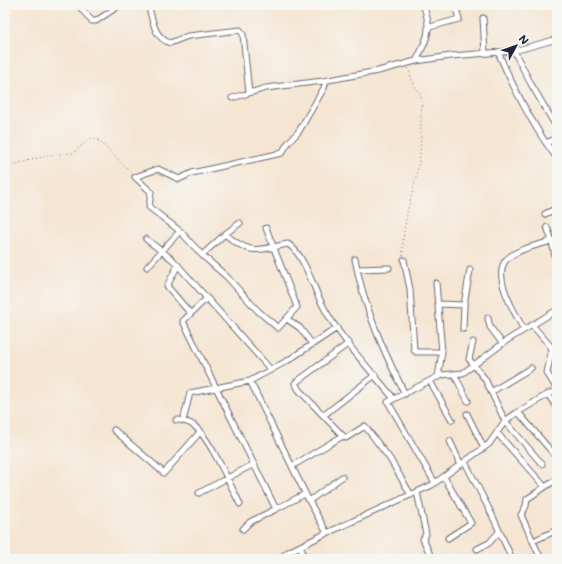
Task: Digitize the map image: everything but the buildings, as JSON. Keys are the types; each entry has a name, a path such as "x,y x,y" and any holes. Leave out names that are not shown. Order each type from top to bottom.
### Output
{"street":[{"path":"78,5 92,21 120,5"},
{"path":"148,5 156,32 161,38 170,43 188,36 240,30 242,34 249,93"},
{"path":"416,61 426,40 430,27 423,5"},
{"path":"430,27 459,19 454,5"},
{"path":"483,18 485,53"},
{"path":"232,98 266,88 326,81 416,61 451,56 514,51 557,39"},
{"path":"514,51 554,123"},
{"path":"498,52 511,81 546,144 557,158"},
{"path":"266,228 297,307 276,328 258,312 227,277 202,255 180,231 149,207 151,192 135,177 158,169 179,179 192,173 282,153 291,139 300,131 324,88 326,81"},
{"path":"546,144 557,138"},
{"path":"545,214 557,208"},
{"path":"202,255 225,234 240,223"},
{"path":"547,227 552,241 557,267"},
{"path":"147,267 180,231"},
{"path":"225,234 239,246 248,250 257,250 288,244 297,250 322,305 337,328 394,399"},
{"path":"146,239 162,250 178,266 271,370"},
{"path":"524,330 508,298 501,274 502,268 506,260 521,251 552,241"},
{"path":"355,259 373,326 405,394"},
{"path":"404,260 410,289 414,350 416,352 442,352"},
{"path":"178,266 167,286 190,314"},
{"path":"357,269 389,268"},
{"path":"463,329 464,305 470,270"},
{"path":"436,282 442,352 438,377"},
{"path":"207,298 182,321 276,509"},
{"path":"439,304 464,305"},
{"path":"435,482 388,402 438,377 463,373 502,344 557,310"},
{"path":"488,318 490,327 502,344"},
{"path":"286,319 300,328 312,344"},
{"path":"281,558 300,546 411,495 435,482 484,448 506,421 518,412 548,394 556,392 555,386 547,373 552,348 532,325"},
{"path":"183,421 190,393 250,382 287,361 337,328"},
{"path":"473,342 469,356 474,365 485,379 506,421 542,464"},
{"path":"343,436 299,390 295,383 349,343"},
{"path":"492,392 531,368"},
{"path":"454,374 468,401"},
{"path":"324,415 375,375"},
{"path":"430,381 452,420"},
{"path":"250,382 305,494 327,533"},
{"path":"548,394 557,408"},
{"path":"518,412 557,458"},
{"path":"467,414 484,448"},
{"path":"176,420 183,421 194,426 200,432 210,446 240,504"},
{"path":"292,466 343,436 346,438 367,426 411,495"},
{"path":"114,430 164,473 200,432"},
{"path":"497,433 545,488"},
{"path":"450,441 512,559"},
{"path":"199,493 254,464"},
{"path":"444,476 471,523 448,538"},
{"path":"309,501 342,477"},
{"path":"541,559 534,541 521,516 526,506 527,499 557,479"},
{"path":"417,492 426,534 423,542 432,559"},
{"path":"243,529 250,522 305,494"},
{"path":"534,541 557,530"},
{"path":"477,549 489,543 499,532"},
{"path":"300,546 306,559"}],"path":[{"path":"404,260 403,245 408,202 420,156 422,102 420,93 414,86 407,64"},
{"path":"5,167 49,155 73,153 84,142 90,139 97,139 135,177"}]}
